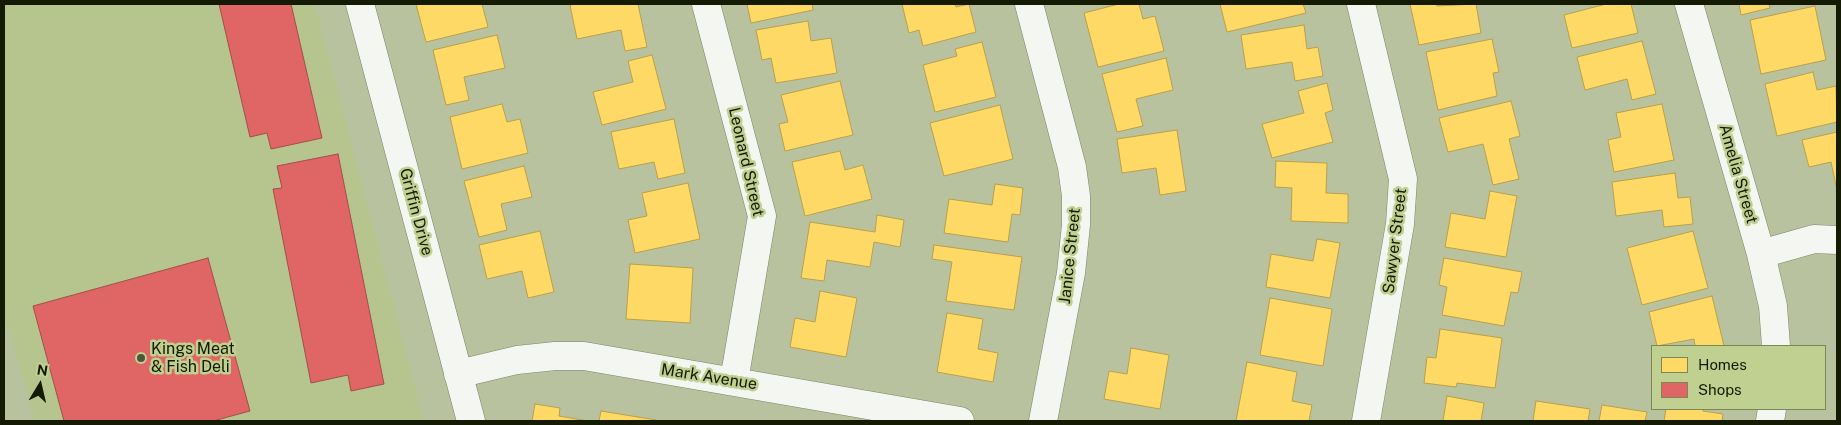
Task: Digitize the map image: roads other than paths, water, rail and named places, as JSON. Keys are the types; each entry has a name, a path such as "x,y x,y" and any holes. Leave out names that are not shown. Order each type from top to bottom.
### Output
{"street":[{"name":"Griffin Drive","path":"360,4 471,421"},
{"name":"Leonard Street","path":"706,4 762,216 734,381"},
{"name":"Janice Street","path":"1029,4 1072,166 1076,196 1071,273 1042,421"},
{"name":"Sawyer Street","path":"1361,4 1403,180 1400,224 1366,421"},
{"name":"Amelia Street","path":"1689,4 1761,254 1773,306 1776,345"},
{"path":"1761,254 1814,240 1837,240"},
{"name":"Mark Avenue","path":"458,374 517,360 555,356 584,356 960,421"}],"place":[{"name":"Kings Meat & Fish Deli","path":"141,358"}]}
